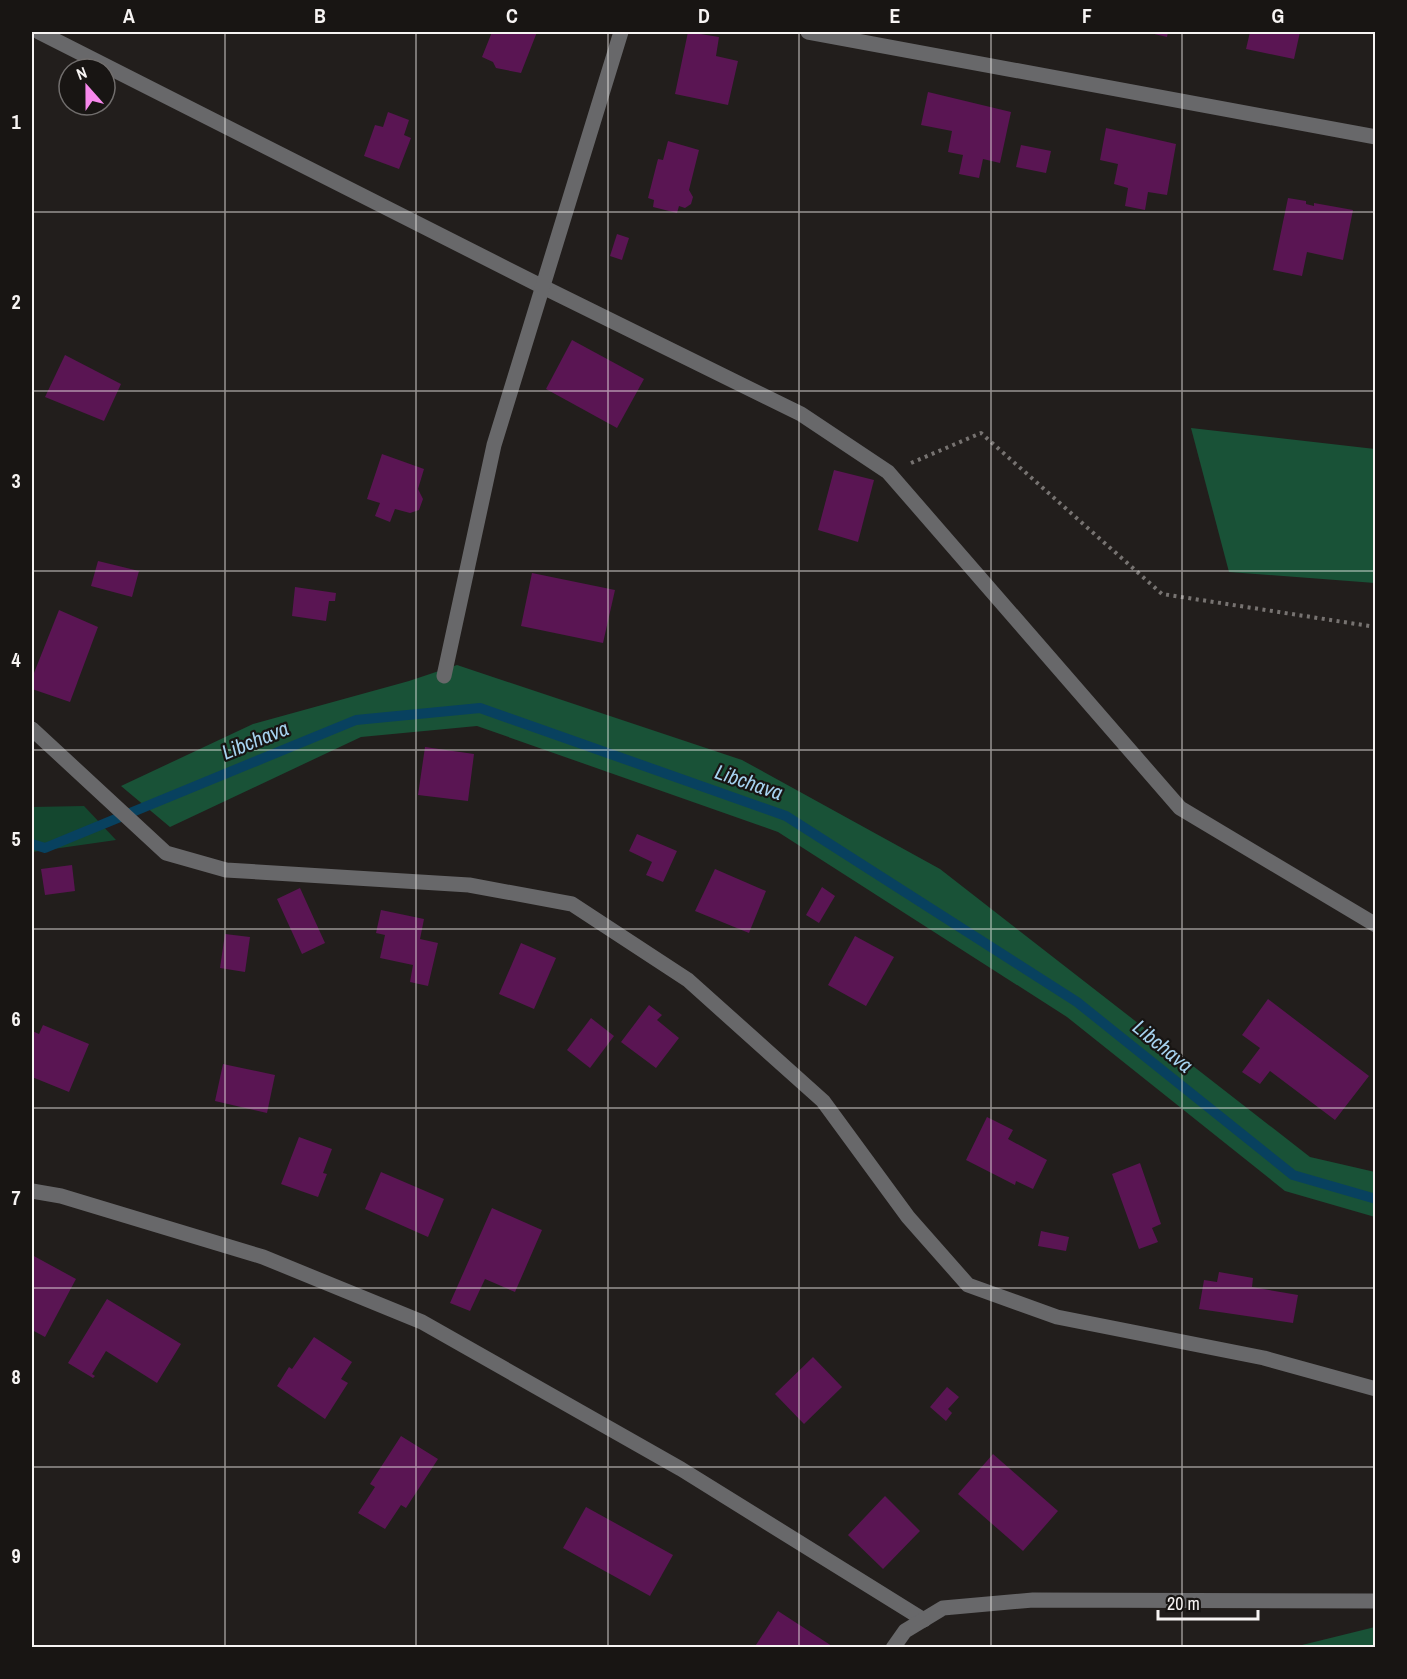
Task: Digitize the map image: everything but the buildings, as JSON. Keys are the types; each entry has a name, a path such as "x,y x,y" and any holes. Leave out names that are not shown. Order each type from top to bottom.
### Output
{"street":[{"path":"39,32 541,286 801,414 888,472 1180,808 1376,925"},
{"path":"444,676 494,445 541,286 621,32"},
{"path":"808,32 1376,137"},
{"path":"32,729 166,853 226,870 469,885 572,904 688,980 823,1101 908,1217 968,1285 1057,1317 1264,1358 1376,1389"},
{"path":"32,1191 61,1196 263,1257 422,1322 681,1469 924,1620"},
{"path":"893,1647 905,1631 943,1608 1033,1600 1376,1601"}],"path":[{"path":"888,472 981,433 1162,594 1376,627"}],"green space":[{"path":"1191,428 1375,449 1375,583 1229,572"},
{"path":"457,665 742,760 940,869 1310,1157 1375,1172 1375,1217 1285,1191 1067,1017 778,832 477,726 361,737 170,827 121,786 253,724 409,681"},
{"path":"84,806 116,840 32,852 32,807"},
{"path":"1375,1627 1375,1647 1294,1647"}],"waterway":[{"name":"Libchava","path":"32,844 45,848 356,720 480,708 786,816 1077,1002 1293,1175 1376,1199"}]}
